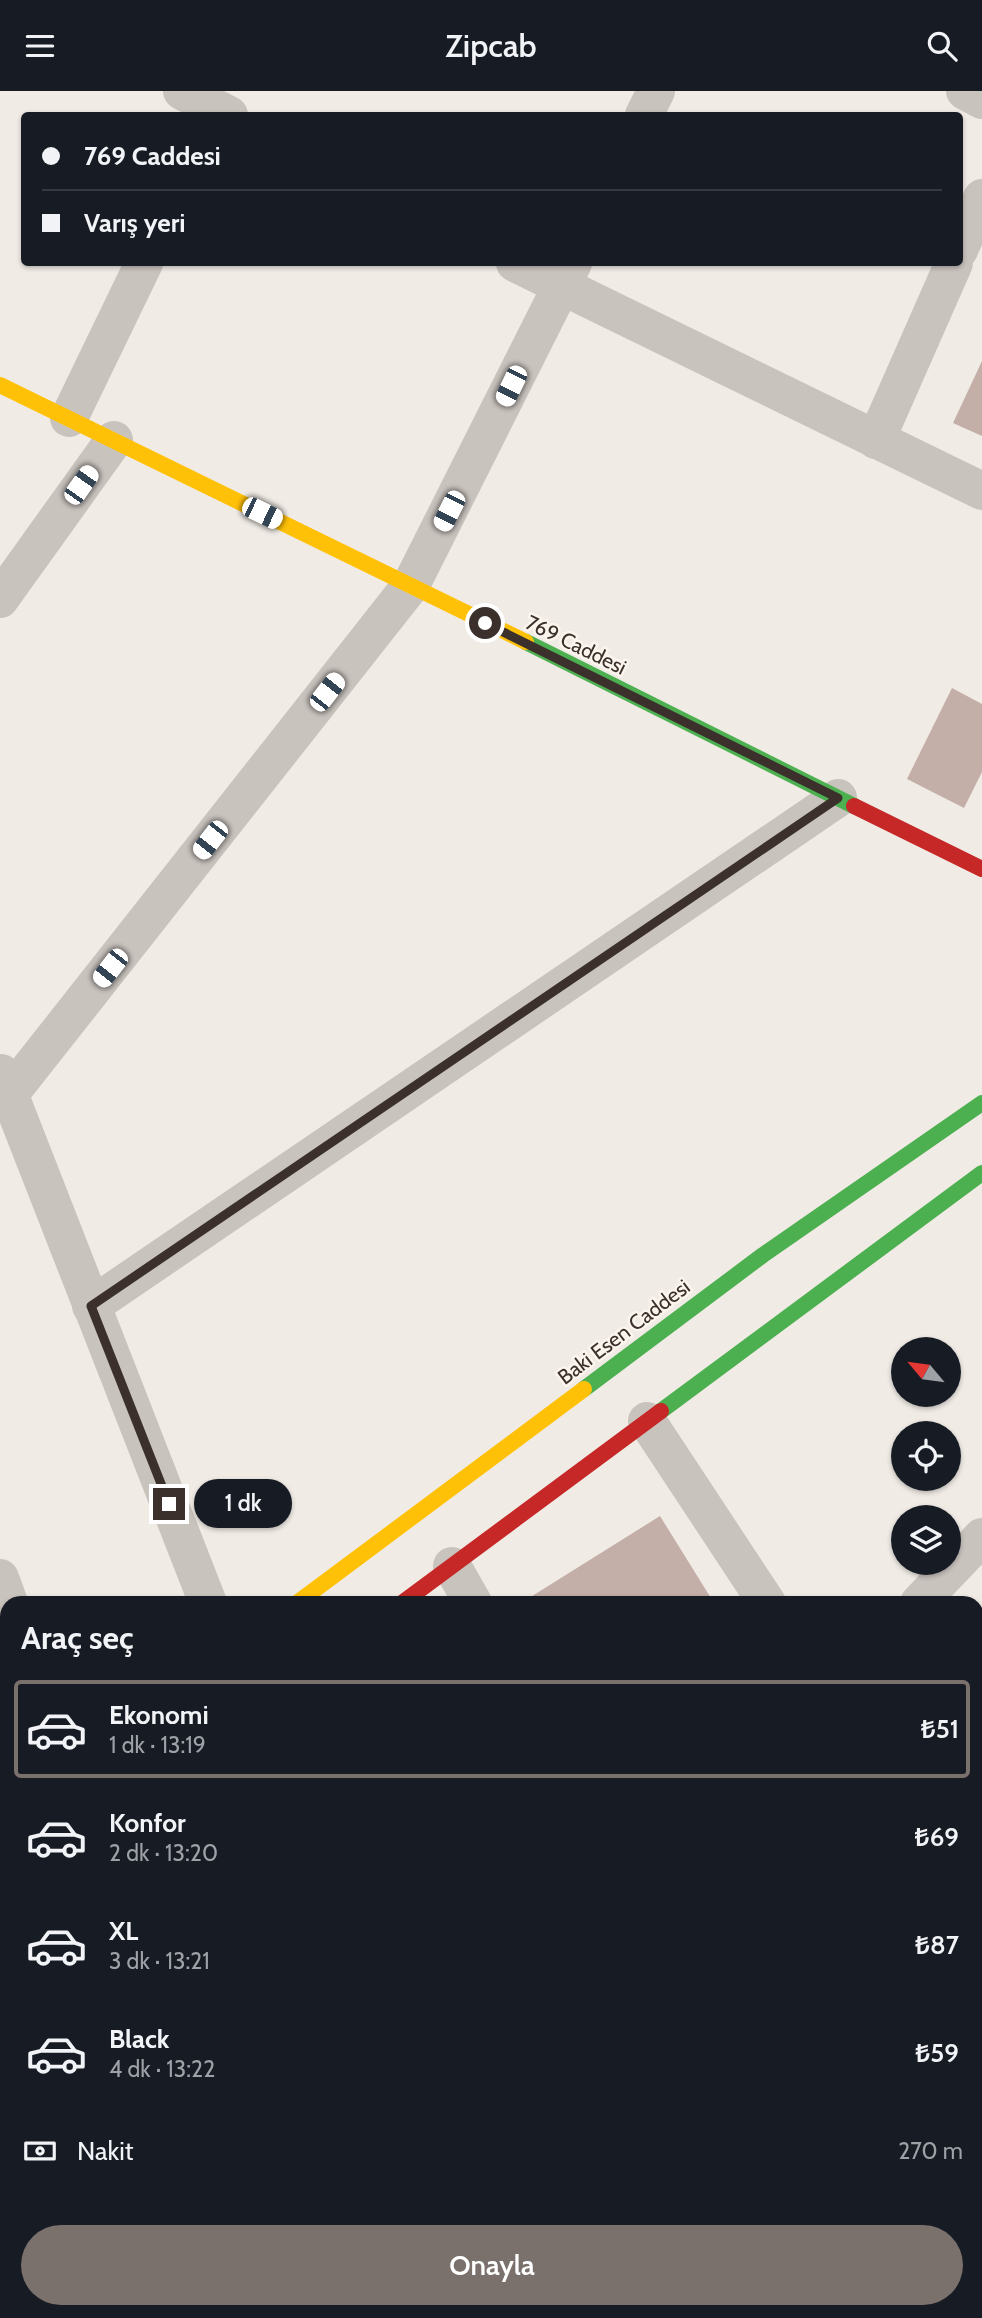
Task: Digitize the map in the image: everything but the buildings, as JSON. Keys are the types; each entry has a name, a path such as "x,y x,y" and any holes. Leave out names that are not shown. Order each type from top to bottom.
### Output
{"street":[{"path":"182,91 221,108"},
{"path":"646,112 656,91"},
{"path":"965,91 982,100"},
{"path":"963,241 982,198"},
{"path":"69,418 143,266"},
{"path":"529,266 567,274 876,440 982,491"},
{"path":"876,440 953,266"},
{"path":"205,1596 5,1083 411,585 567,274"},
{"name":"769 Caddesi","path":"0,385 411,585 982,869"},
{"path":"0,599 114,440"},
{"path":"91,1306 838,798"},
{"name":"Baki Esen Caddesi","path":"306,1596 763,1255 982,1103"},
{"path":"411,1596 978,1182"},
{"path":"647,1422 762,1596"},
{"path":"926,1596 982,1537"},
{"path":"452,1566 469,1596"},
{"path":"0,1578 6,1596"}],"traffic: fast":[{"path":"526,642 854,806"},
{"path":"584,1389 763,1255 982,1103"},
{"path":"661,1411 982,1173"}],"traffic: slow":[{"path":"0,385 526,642"},
{"path":"306,1596 584,1389"}],"traffic: jam":[{"path":"854,806 982,869"},
{"path":"411,1596 661,1411"}],"route":[{"path":"169,1504 91,1306 838,798 485,623"}]}
